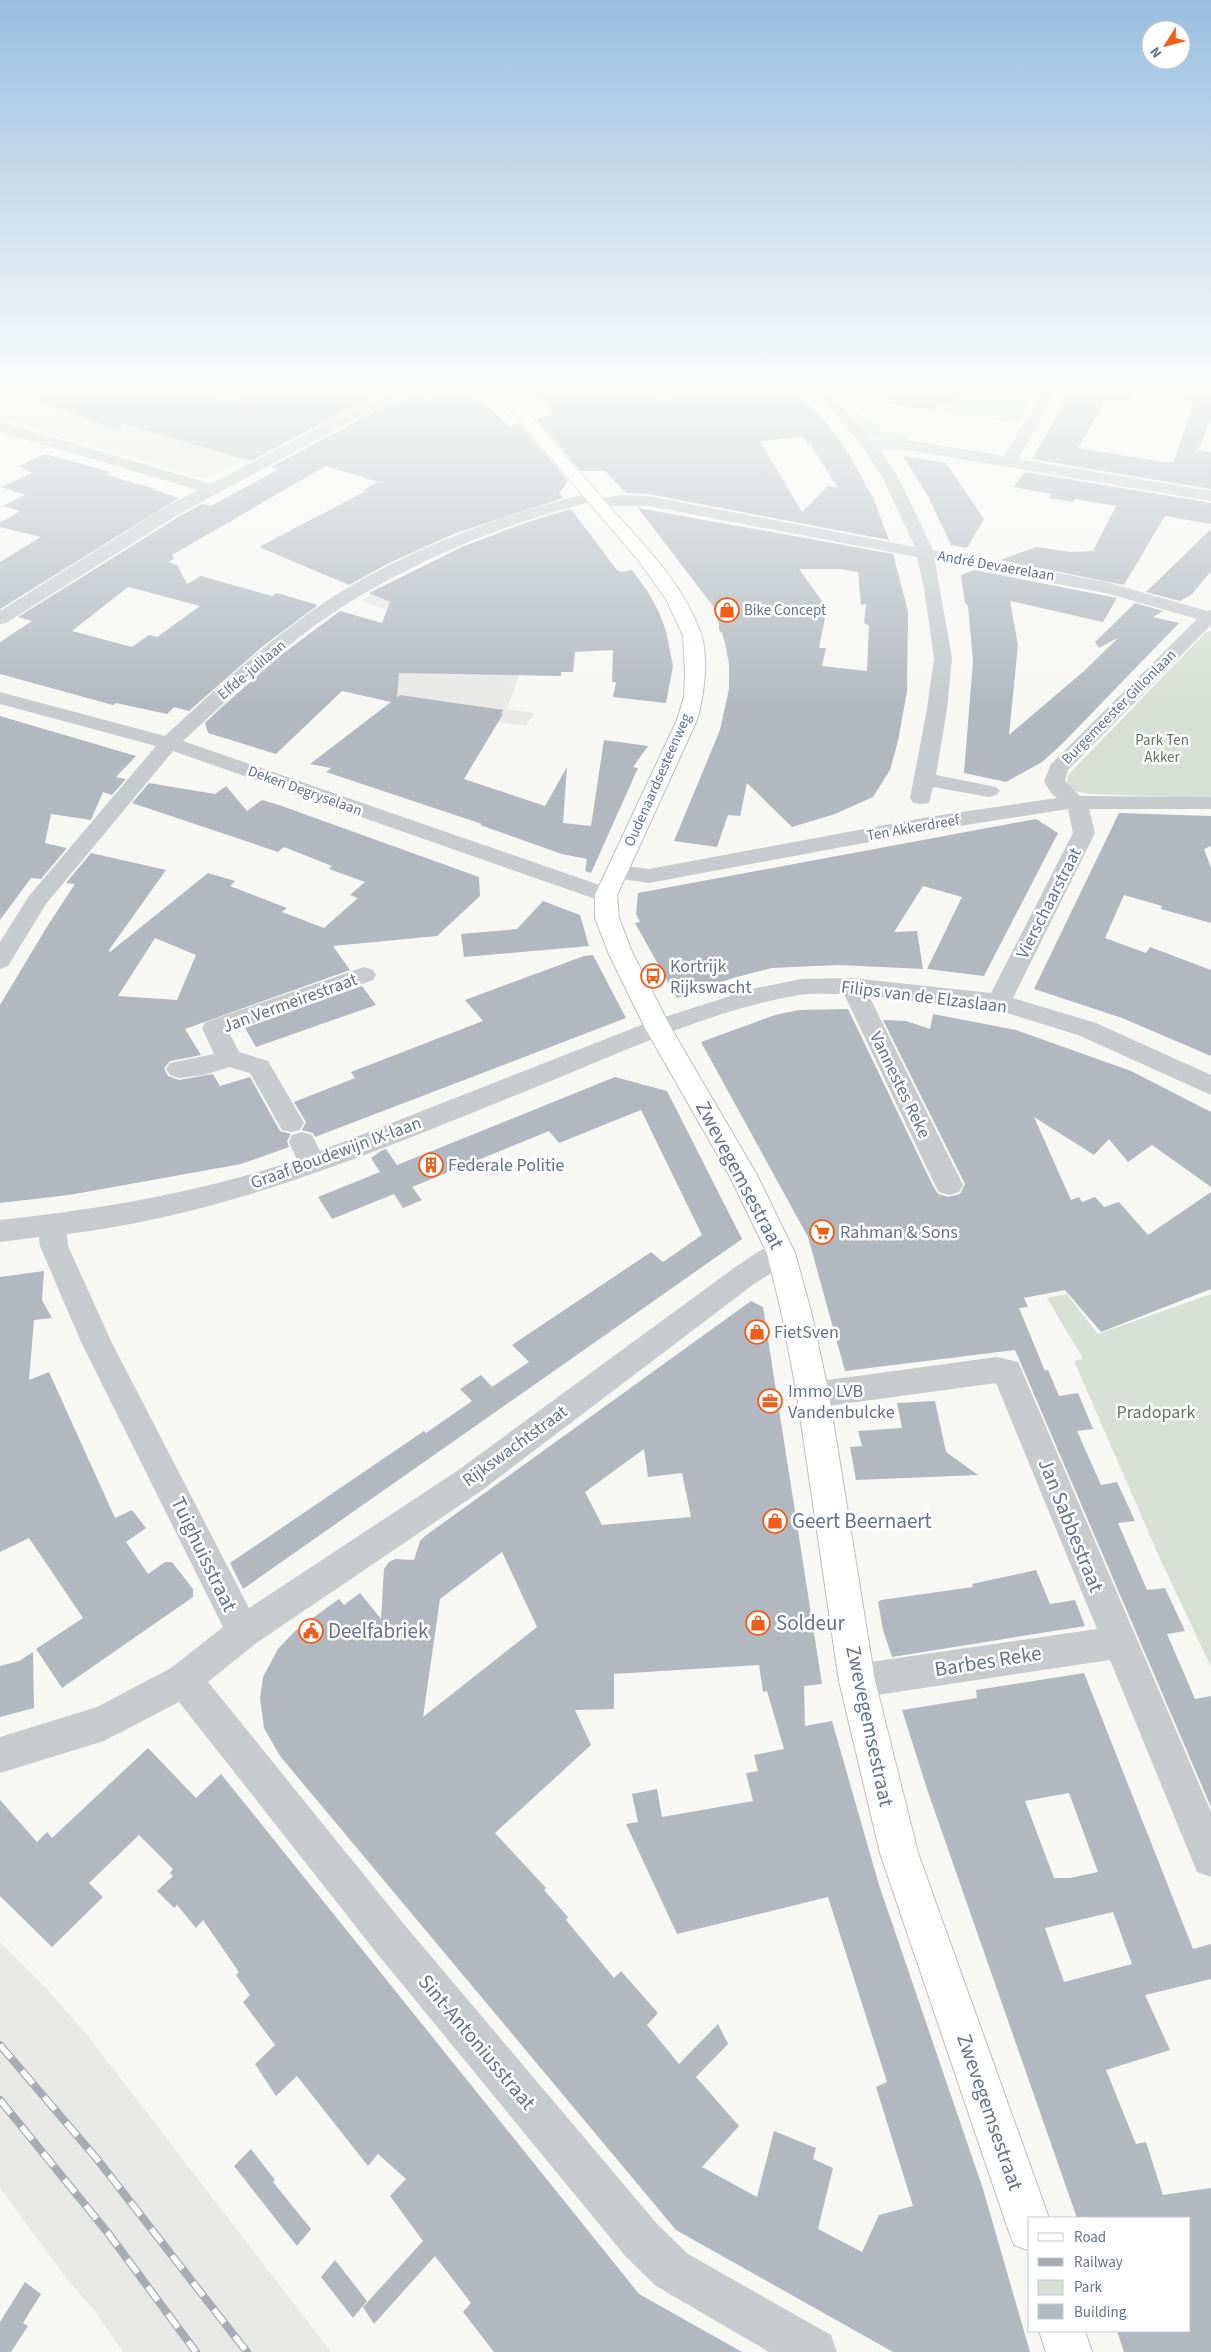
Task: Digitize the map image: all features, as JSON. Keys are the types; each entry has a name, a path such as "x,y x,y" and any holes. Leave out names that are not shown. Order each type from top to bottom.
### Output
{"main road":[{"name":"Oudenaardsesteenweg","path":"587,489 644,556 674,598 692,635 695,658 694,698 687,720 606,895 607,918 616,942 658,1028"},
{"name":"Zwevegemsestraat","path":"658,1028 743,1175 781,1252 797,1315 813,1395 857,1681 899,1853 1007,2158 1028,2223"},
{"path":"1062,2332 1069,2352"}],"street":[{"path":"0,619 96,556 212,489"},
{"path":"896,489 922,542 935,596 942,658 932,744 922,788 989,791"},
{"path":"1168,489 1211,496"},
{"name":"André Devaerelaan","path":"597,500 648,501 1071,580 1152,600 1210,617"},
{"name":"Elfde-julilaan","path":"0,961 37,901 170,743 259,661 335,604 406,564 509,521 555,506 597,500"},
{"name":"Burgemeester Gillonlaan","path":"1074,802 1056,786 1054,777 1058,768 1210,617"},
{"name":"Deken Degryselaan","path":"0,698 170,743 577,887 606,895"},
{"name":"Ten Akkerdreef","path":"617,872 649,876 928,824 1074,802 1211,803"},
{"name":"Vierschaarstraat","path":"999,1002 1084,833 1083,818 1074,802"},
{"name":"Jan Vermeirestraat","path":"229,1058 215,1028 364,975"},
{"name":"Filips van de Elzaslaan","path":"658,1028 752,997 801,987 852,986 999,1002 1087,1029 1148,1055 1211,1086"},
{"name":"Vannestes Reke","path":"852,986 949,1185"},
{"name":"Graaf Boudewijn IX-laan","path":"0,1231 52,1226 134,1214 222,1194 302,1143 658,1028"},
{"name":"Jan Vermeirestraat","path":"179,1068 204,1066 229,1058 259,1067 302,1143"},
{"name":"Tuighuisstraat","path":"0,1755 104,1723 184,1680 243,1632 185,1514 96,1342 54,1246 52,1226"},
{"name":"Rijkswachtstraat","path":"243,1632 469,1481 744,1276 781,1252"},
{"name":"Jan Sabbestraat","path":"813,1395 997,1370 1007,1371 1211,1858"},
{"name":"Barbes Reke","path":"857,1681 1119,1642"},
{"name":"Sint-Antoniusstraat","path":"184,1680 389,1937 581,2165 642,2241 672,2270 814,2352"}],"shaded area":[{"path":"379,590 563,652 561,676 519,675 507,709 534,713 526,726 423,711 362,693 444,630 361,601"},
{"path":"0,1942 46,1988 88,2036 331,2352 123,2352 95,2311 66,2278 0,2188"}],"green space":[{"name":"Park Ten Akker","path":"1211,631 1211,798 1091,794 1074,791 1067,783 1068,775 1206,632"},
{"name":"Pradopark","path":"1067,1294 1098,1334 1211,1294 1211,1667 1161,1561 1074,1361 1083,1359 1047,1298"}],"building":[{"path":"6,489 155,489 154,490 179,498 0,609 0,562 41,537 0,527 0,523 20,511 3,506 25,495"},
{"path":"243,489 287,489 172,555 174,559 168,562 177,565 187,584 201,576 272,596 277,593 318,605 263,646 189,711 174,707 167,714 116,703 113,705 0,674 0,642 32,621 18,617 180,516 202,504 211,506","holes":["128,587 200,606 157,637 149,635 132,647 72,631"]},
{"path":"563,489 559,494 563,498 456,533 389,563 349,585 259,547 366,491 363,490"},
{"path":"622,489 788,489 802,512 825,489 868,489 889,540 648,494 626,493"},
{"path":"923,489 963,489 984,519 967,548 951,545"},
{"path":"1023,489 1126,489 1211,503 1211,524 1165,516 1124,585 1000,560 1036,547 1071,552 1093,551 1116,506 1075,499 1073,502 1049,498 1051,494"},
{"path":"638,508 893,554 908,611 907,691 898,741 890,770 873,797 835,814 792,827 747,783 740,816 728,815 717,847 674,841 720,730 729,689 729,664 725,643 719,630 713,606","holes":["799,569 841,569 858,572 861,605 866,604 864,623 869,626 867,671 822,666 826,648 819,648 827,608"]},
{"path":"571,509 616,569 621,572 632,570 648,592 659,612 666,631 673,666 666,703 613,697 616,682 612,682 613,650 575,652 573,672 561,672 561,676 399,673 397,698 400,695 503,710 501,714 503,714 464,779 545,806 567,767 563,823 591,826 604,740 648,746 633,767 638,768 591,873 585,871 587,859 562,854 480,825 482,824 326,772 331,768 310,764 391,702 342,691 276,754 208,733 205,723 222,707 281,655 340,611 382,623 390,602 369,593 464,546 528,522"},
{"path":"1211,529 1211,571 1192,594 1180,601 1146,592"},
{"path":"974,570 1117,598 1103,622 1010,601 1018,645 1009,735 1084,671 1119,637 1099,648 1095,642 1135,603 1163,611 1153,617 1179,623 1062,744 1042,762 1006,782 964,773 973,661 968,606 965,603 961,575"},
{"path":"0,716 136,756 116,777 126,779 112,795 103,792 91,820 51,814 45,843 67,848 41,879 31,878 0,920"},
{"path":"149,783 215,794 226,786 247,811 262,800 479,877 480,896 437,936 333,946 350,970 185,1029 201,1055 170,1061 164,1068 168,1076 179,1080 213,1074 220,1086 250,1077 280,1131 291,1134 287,1141 289,1147 241,1164 69,1195 0,1203 0,1005 75,884 66,883 91,853 166,870 109,950 110,952 208,873 235,881 230,886 287,908 282,912 324,928 358,898 350,895 365,882 329,869 332,866 284,847 278,852 132,803","holes":["155,938 196,955 177,1000 118,996"]},
{"path":"1119,813 1211,816 1211,846 1204,849 1211,868 1211,923 1161,909 1162,906 1124,895 1105,938 1146,953 1150,947 1211,970 1211,1056 1122,1018 1034,989"},
{"path":"1036,819 1058,833 984,976 927,969 962,897 923,886 894,932 917,931 923,969 838,965 772,968 733,978 677,998 635,923 640,922 636,914 638,893"},
{"path":"543,901 580,915 589,946 464,957 461,934 517,929"},
{"path":"593,955 626,1018 315,1137 313,1133 302,1130 306,1122 294,1102 355,1078 351,1072 483,1021 465,1000 584,956"},
{"path":"362,986 376,1005 256,1047 245,1028"},
{"path":"848,1009 933,1186 938,1194 948,1197 960,1194 965,1184 883,1020 906,1021 930,1029 933,1014 1016,1030 1131,1071 1211,1112 1211,1187 1152,1145 1128,1162 1109,1139 1094,1155 1034,1117 1071,1200 1079,1197 1082,1202 1095,1197 1104,1207 1119,1202 1148,1235 1211,1192 1211,1289 1101,1332 1065,1290 1024,1298 1028,1307 1019,1308 1045,1371 1048,1370 1059,1396 1078,1393 1093,1429 1077,1431 1101,1485 1117,1482 1135,1521 1118,1523 1147,1590 1165,1588 1185,1631 1167,1634 1195,1699 1211,1696 1211,1807 1015,1350 845,1371 808,1237 701,1042 775,1015 799,1010"},
{"path":"615,1077 667,1091 742,1239 243,1589 230,1563 424,1431 426,1433 472,1401 460,1389 481,1375 492,1387 529,1362 512,1345 651,1252 663,1262 702,1235 641,1110 559,1143 549,1131 412,1187 422,1200 403,1208 394,1194 332,1219 318,1197 380,1172 371,1158 381,1151 386,1149 397,1165"},
{"path":"44,1271 42,1300 52,1318 34,1320 29,1380 49,1372 115,1518 132,1510 146,1528 126,1542 148,1574 165,1562 172,1562 193,1589 193,1597 62,1688 36,1649 83,1618 29,1538 0,1552 0,1277"},
{"path":"751,1301 763,1307 822,1684 804,1686 805,1726 832,1721 879,1885 983,2189 1030,2352 893,2352 676,2230 280,1756 264,1728 260,1698 263,1677 278,1649 295,1631 339,1599 344,1605 360,1593 381,1619 384,1569 389,1562 395,1559 414,1560 420,1541","holes":["644,1449 648,1477 682,1473 691,1517 602,1525 585,1492","502,1552 537,1627 423,1717 440,1599","759,1665 763,1692 767,1691 784,1749 754,1755 758,1771 746,1773 753,1801 662,1817 657,1789 632,1794 638,1822 626,1824 677,1934 828,1897 887,2082 876,2087 913,2206 879,2215 862,2252 818,2229 833,2168 813,2159 816,2148 774,2131 757,2197 702,2167 739,2126 696,2077 728,2044 718,2024 679,2064 647,2025 658,2013 621,1971 614,1978 566,1920 568,1917 544,1890 546,1888 495,1833 591,1745 575,1710 614,1709 614,1674"]},
{"path":"935,1401 946,1452 978,1475 856,1480 850,1447 862,1446 858,1431 902,1428 897,1403"},
{"path":"1036,1570 1050,1604 1075,1600 1085,1626 892,1657 883,1630 878,1602 881,1600 973,1587 972,1584"},
{"path":"33,1652 34,1708 0,1717 0,1666 19,1661"},
{"path":"1084,1673 1193,1949 1211,1944 1211,1979 1145,1995 1170,2050 1106,2070 1136,2144 1146,2142 1163,2195 1211,2188 1211,2352 1124,2352 1117,2332 1191,2332 1191,2217 1077,2217 928,1792 902,1710 977,1698 976,1690","holes":["1069,1793 1098,1872 1070,1878 1054,1878 1025,1801","1113,1912 1132,1964 1064,1982 1045,1928"]},
{"path":"148,1748 196,1798 221,1774 639,2294 742,2352 494,2352 463,2312 471,2303 435,2256 374,2324 363,2307 423,2241 390,2196 406,2179 378,2154 368,2166 297,2076 276,2096 255,2064 275,2045 243,2002 250,1995 236,1975 239,1972 203,1920 196,1928 177,1905 174,1908 157,1891 173,1876 170,1873 173,1869 139,1835 89,1883 103,1897 52,1947 0,1896 0,1800 37,1842 47,1832 52,1838"},
{"path":"251,2149 275,2180 273,2182 311,2229 297,2246 234,2166"},
{"path":"335,2260 367,2301 353,2318 321,2277"},
{"path":"25,2282 41,2294 23,2323 28,2326 11,2352 0,2352 0,2322"}],"railway":[{"path":"0,2045 97,2159 247,2352"},
{"path":"0,2100 108,2233 196,2352"}],"place":[{"name":"Bike Concept","path":"727,610"},
{"name":"Kortrijk Rijkswacht","path":"653,976"},
{"name":"Federale Politie","path":"431,1165"},
{"name":"Rahman & Sons","path":"822,1232"},
{"name":"FietSven","path":"757,1332"},
{"name":"Immo LVB Vandenbulcke","path":"770,1401"},
{"name":"Geert Beernaert","path":"775,1521"},
{"name":"Soldeur","path":"758,1623"},
{"name":"Deelfabriek","path":"311,1631"}]}
